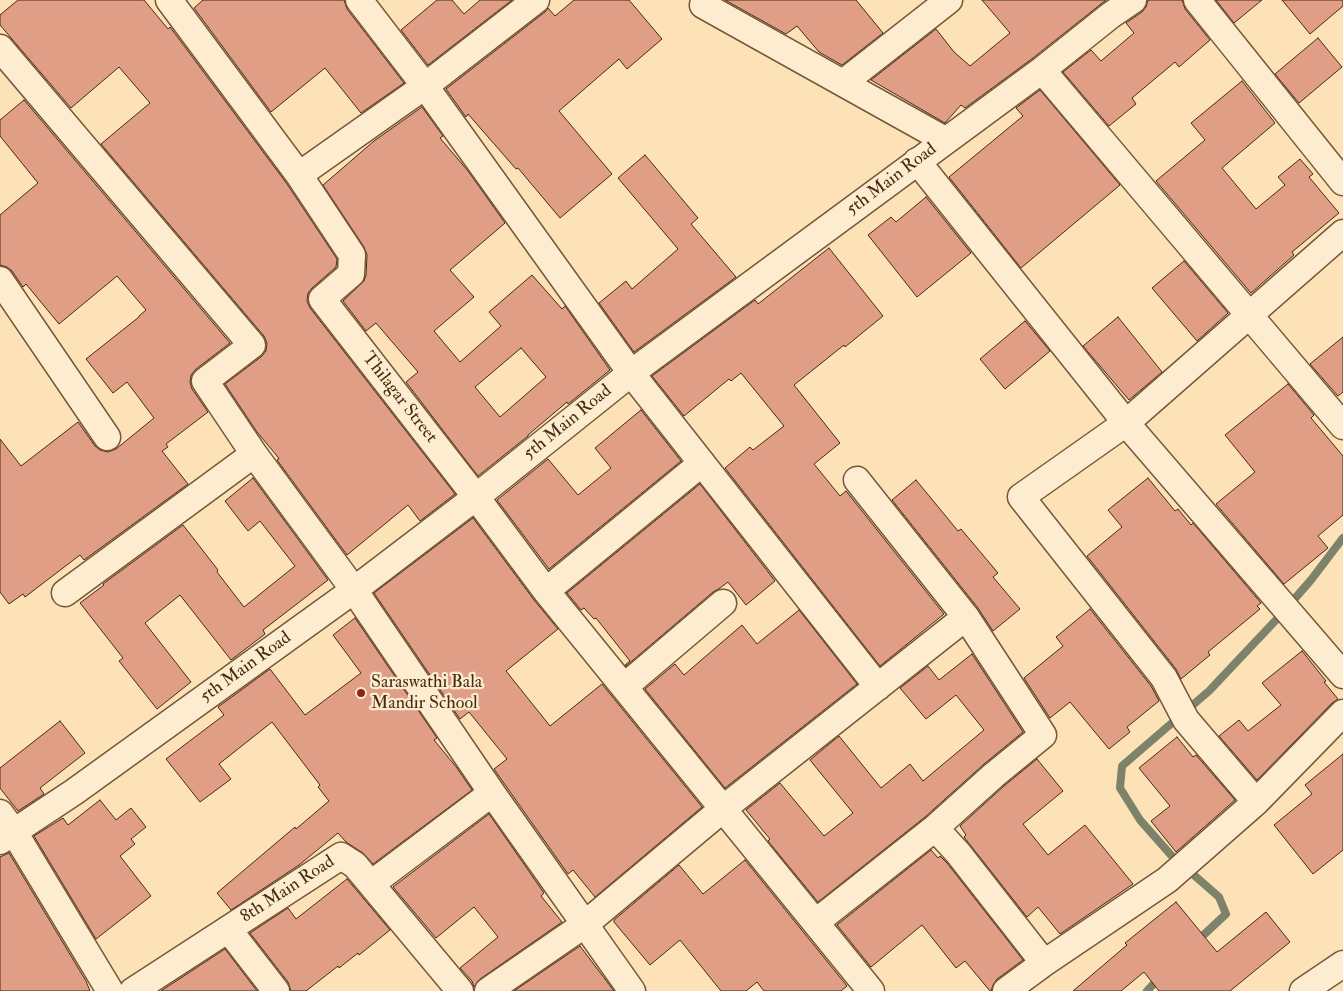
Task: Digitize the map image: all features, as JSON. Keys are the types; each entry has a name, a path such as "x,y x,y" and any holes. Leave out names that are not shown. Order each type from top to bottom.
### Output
{"street":[{"path":"169,0 299,175 425,86 536,0"},
{"path":"359,0 425,86 631,373 878,687"},
{"path":"843,83 949,0"},
{"name":"5th Main Road","path":"5,829 74,792 354,590 476,497 631,373 1042,70 1104,8 1133,0"},
{"path":"1197,0 1343,182"},
{"path":"702,5 945,140"},
{"path":"0,48 252,345 205,381 254,454 354,590 492,793 632,991"},
{"path":"1042,70 1343,426"},
{"path":"917,161 1126,423 1343,675"},
{"name":"Thilagar Street","path":"299,175 352,255 351,274 322,299 476,497 546,591 871,991"},
{"path":"1256,802 1186,720 1164,678 1021,496 1126,423 1343,232"},
{"path":"0,280 107,437"},
{"path":"65,593 254,454"},
{"path":"546,591 702,462"},
{"path":"816,922 935,828 994,775 1044,736 966,617 857,480"},
{"path":"624,687 723,603"},
{"path":"488,991 584,924 724,808 966,617"},
{"path":"1006,991 1167,880 1256,802 1343,713"},
{"path":"371,884 492,793"},
{"path":"935,828 958,853 1044,963"},
{"path":"5,829 110,991"},
{"name":"8th Main Road","path":"132,991 340,856 355,865 460,991"},
{"path":"228,929 276,991"},
{"path":"1302,991 1343,964"}],"building":[{"path":"18,0 144,0 168,29 170,27 287,184 337,259 336,267 308,293 307,301 310,308 455,494 420,521 408,505 347,555 277,460 279,459 277,456 257,432 225,384 261,357 266,351 267,343 264,336 101,144 150,103 119,67 71,108 0,25 0,15"},
{"path":"203,0 344,0 347,9 404,83 361,113 325,68 271,112 194,8"},
{"path":"437,0 452,0 464,14 480,0 512,0 428,65 401,30"},
{"path":"574,0 629,0 662,39 627,69 619,59 559,111 612,174 560,218 518,168 516,169 468,114 466,117 446,89 548,8 555,16"},
{"path":"725,0 856,0 883,33 842,65 819,52 797,26 786,34"},
{"path":"982,0 1106,0 1033,58 965,108 961,105 945,123 871,80 936,29 954,52 970,66 1010,33"},
{"path":"1148,0 1182,0 1185,9 1210,40 1179,67 1175,62 1132,98 1136,104 1109,126 1063,72 1091,50 1101,61 1134,33 1126,23 1142,12"},
{"path":"1216,0 1262,0 1234,23"},
{"path":"1282,0 1343,0 1343,6 1310,34"},
{"path":"1318,38 1342,67 1299,103 1275,74"},
{"path":"1242,81 1275,123 1222,168 1256,209 1285,185 1278,177 1300,159 1313,174 1309,177 1339,213 1292,252 1294,255 1251,293 1156,181 1205,140 1191,123"},
{"path":"1040,90 1120,185 1021,268 949,177 1023,116 1016,108"},
{"path":"24,100 230,343 191,375 192,389 208,412 166,444 168,447 162,451 188,484 84,560 80,555 25,597 23,594 9,604 0,592 0,439 21,466 78,422 95,446 100,450 108,452 116,449 154,418 127,382 113,393 86,359 146,310 117,276 59,324 26,284 23,287 12,271 0,265 0,215 38,183 0,136 0,120"},
{"path":"422,107 443,136 440,138 468,171 505,223 450,270 474,297 434,331 460,362 501,326 489,312 532,275 562,309 565,306 610,370 568,404 567,402 478,476 406,382 418,372 376,323 366,331 343,301 364,281 367,255 364,247 323,185 374,141","holes":["521,348 546,377 500,417 475,387"]},
{"path":"645,155 698,218 691,224 736,277 634,352 599,303 626,281 632,289 678,249 618,178"},
{"path":"926,197 971,253 917,297 868,235 891,217 896,222"},
{"path":"829,248 883,316 794,385 840,443 814,464 840,496 846,491 944,614 880,666 725,468 750,447 753,450 784,426 741,373 731,381 729,379 684,416 652,376 755,300 758,304"},
{"path":"1184,261 1228,313 1197,341 1152,288"},
{"path":"1118,317 1162,372 1129,400 1083,346"},
{"path":"1025,321 1050,351 1005,389 980,359"},
{"path":"1343,337 1343,392 1338,396 1310,364"},
{"path":"1288,384 1314,415 1311,418 1343,456 1343,515 1318,536 1328,548 1284,584 1216,504 1255,472 1225,435"},
{"path":"641,410 681,461 549,569 497,500 548,459 578,495 611,468 595,448"},
{"path":"253,478 328,580 263,630 265,634 231,660 180,595 145,623 191,682 157,709 119,661 123,658 80,603 183,525 244,607 295,566 260,521 248,531 225,501"},
{"path":"1148,478 1175,511 1178,509 1191,525 1193,523 1261,603 1257,606 1260,609 1208,652 1210,655 1181,679 1176,669 1087,556 1122,527 1108,510"},
{"path":"916,480 958,531 961,529 998,573 993,577 1020,609 993,631 978,608 892,500"},
{"path":"700,484 775,581 746,605 728,582 713,592 626,666 630,661 596,618 594,619 584,608 581,610 567,593"},
{"path":"473,518 558,629 506,671 550,726 602,684 702,807 595,897 573,870 568,874 494,769 507,759 469,712 460,719 374,593"},
{"path":"1090,609 1151,686 1159,701 1127,727 1130,732 1109,749 1070,702 1050,718 1024,678 1063,646 1056,637"},
{"path":"799,610 857,684 725,788 645,689 675,664 684,675 742,625 757,644"},
{"path":"355,618 437,738 434,740 472,790 373,864 363,853 346,842 338,833 299,865 231,910 217,893 329,801 318,787 320,785 272,722 219,764 231,779 200,802 166,759 224,715 218,707 270,669 305,715 361,673 333,635"},
{"path":"1302,651 1338,699 1257,780 1219,736 1239,720 1248,731 1281,705 1262,683"},
{"path":"972,654 1023,732 925,817 818,902 768,841 770,839 746,810 780,783 824,836 853,813 810,760 839,736 881,788 910,764 923,781 984,730 956,695 926,719 900,688 928,666 939,680"},
{"path":"60,721 85,753 40,788 44,794 18,811 0,788 0,768"},
{"path":"1177,737 1193,757 1196,755 1235,800 1176,852 1151,821 1170,806 1139,768"},
{"path":"1343,754 1343,850 1313,874 1274,825 1312,794 1305,785"},
{"path":"1037,759 1063,791 1023,824 1048,855 1085,825 1133,884 1060,934 1038,907 1027,917 964,837 966,835 960,826"},
{"path":"100,800 116,820 131,808 146,827 131,839 135,844 120,856 151,896 96,939 34,836 63,818 68,825"},
{"path":"489,814 544,893 541,896 562,922 480,979 474,987 472,981 460,968 498,937 474,907 436,938 393,887"},
{"path":"931,850 938,858 940,856 947,863 1023,960 997,979 991,991 965,961 956,968 922,925 871,967 837,925"},
{"path":"9,853 86,981 90,991 0,991 0,857"},
{"path":"745,860 847,986 841,991 764,991 757,982 746,991 721,991 680,940 650,965 614,922 614,920 679,865 703,894"},
{"path":"347,879 390,930 359,955 358,953 339,968 338,966 306,991 291,991 288,982 250,933 288,908 296,919"},
{"path":"1176,902 1217,952 1266,912 1290,942 1230,991 1159,991 1144,972 1121,991 1073,991 1127,945 1125,943"},
{"path":"580,946 614,991 514,991"},
{"path":"225,949 257,991 161,991"}],"waterway":[{"path":"1196,942 1226,914 1219,897 1171,855 1140,820 1120,788 1122,766 1209,691 1276,620 1311,580 1343,538"},
{"path":"1147,991 1159,978"}],"place":[{"name":"Saraswathi Bala Mandir School","path":"361,693"}]}
